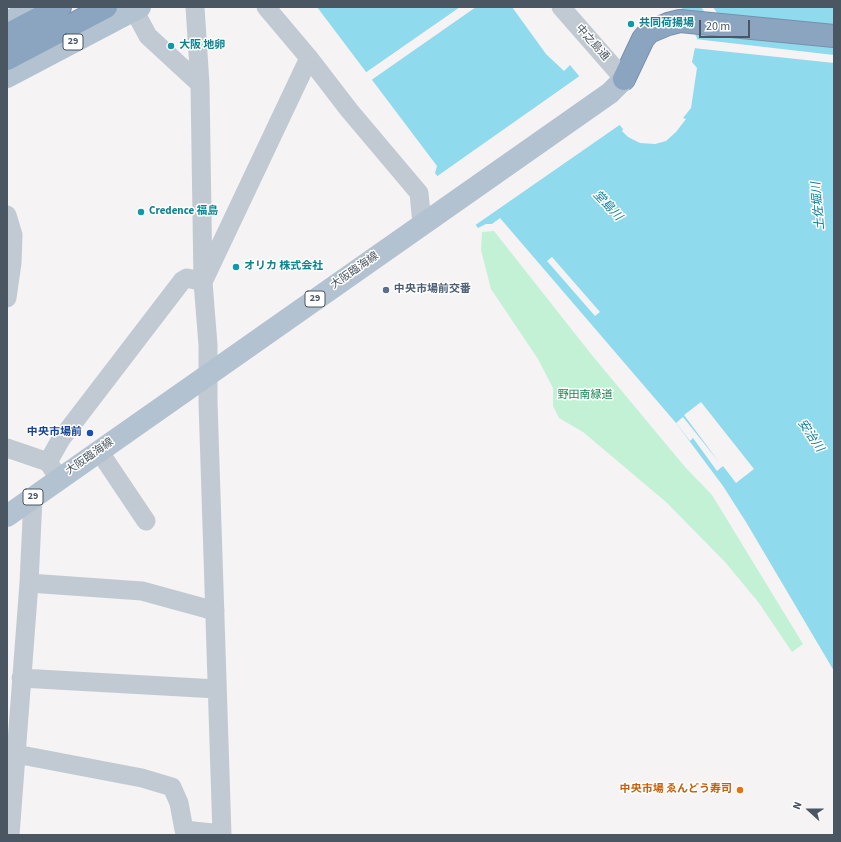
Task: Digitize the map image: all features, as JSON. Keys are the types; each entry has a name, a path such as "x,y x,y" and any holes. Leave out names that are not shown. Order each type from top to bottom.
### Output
{"highway":[{"path":"7,34 60,7"},
{"path":"7,59 106,7"},
{"path":"617,86 643,39 649,32 668,24 680,22 834,36"}],"main road":[{"path":"7,22 36,7"},
{"name":"29","path":"7,77 137,8"},
{"name":"大阪臨海線","path":"7,516 33,498 54,470 99,451 451,205 617,86"}],"street":[{"path":"11,750 142,778 172,787 180,802 184,830 222,834 208,345 203,282 200,84 195,7"},
{"path":"266,7 309,58 349,110 419,193 422,224"},
{"path":"137,8 148,36 200,84"},
{"name":"中之島通","path":"566,9 617,86"},
{"path":"203,282 309,58"},
{"path":"7,215 13,235 12,263 7,298"},
{"path":"7,448 54,470 62,439 182,281 187,278 203,282"},
{"path":"99,451 146,521"},
{"path":"10,835 11,750 21,678 29,583 33,498"},
{"path":"29,583 142,592 215,611"},
{"path":"21,678 217,689"}],"green space":[{"name":"野田南緑道","path":"494,231 591,354 685,467 712,495 803,644 792,652 759,603 725,562 666,502 583,432 559,418 553,406 553,388 538,359 491,289 481,250 482,232"}],"water":[{"path":"317,7 512,7 546,54 564,71 570,65 628,137 640,143 655,144 666,141 676,132 686,119 683,118 691,108 697,68 692,62 697,38 681,7 834,7 834,671 746,522 723,486 676,423 500,218 492,224 486,224 478,228 435,173 437,166"}],"pier":[{"path":"460,7 476,7 370,81 365,73"},
{"path":"701,7 713,7 717,13 709,18"},
{"path":"695,39 834,55 834,63 693,48"},
{"path":"581,75 621,124 474,226 436,177"},
{"path":"552,257 600,312 595,316 547,261"},
{"path":"701,402 754,469 736,483 723,466 717,471 693,438 690,441 676,423 683,417 719,462 684,415"}],"place":[{"name":"共同荷揚場","path":"631,24"},
{"name":"大阪 地卵","path":"171,46"},
{"name":"Credence 福島","path":"141,212"},
{"name":"オリカ 株式会社","path":"236,267"},
{"name":"中央市場前交番","path":"386,290"},
{"name":"中央市場前","path":"90,433"},
{"name":"中央市場 ゑんどう寿司","path":"740,790"}],"water label":[{"name":"堂島川","path":"607,206"},
{"name":"土佐堀川","path":"819,206"},
{"name":"安治川","path":"810,436"}]}
